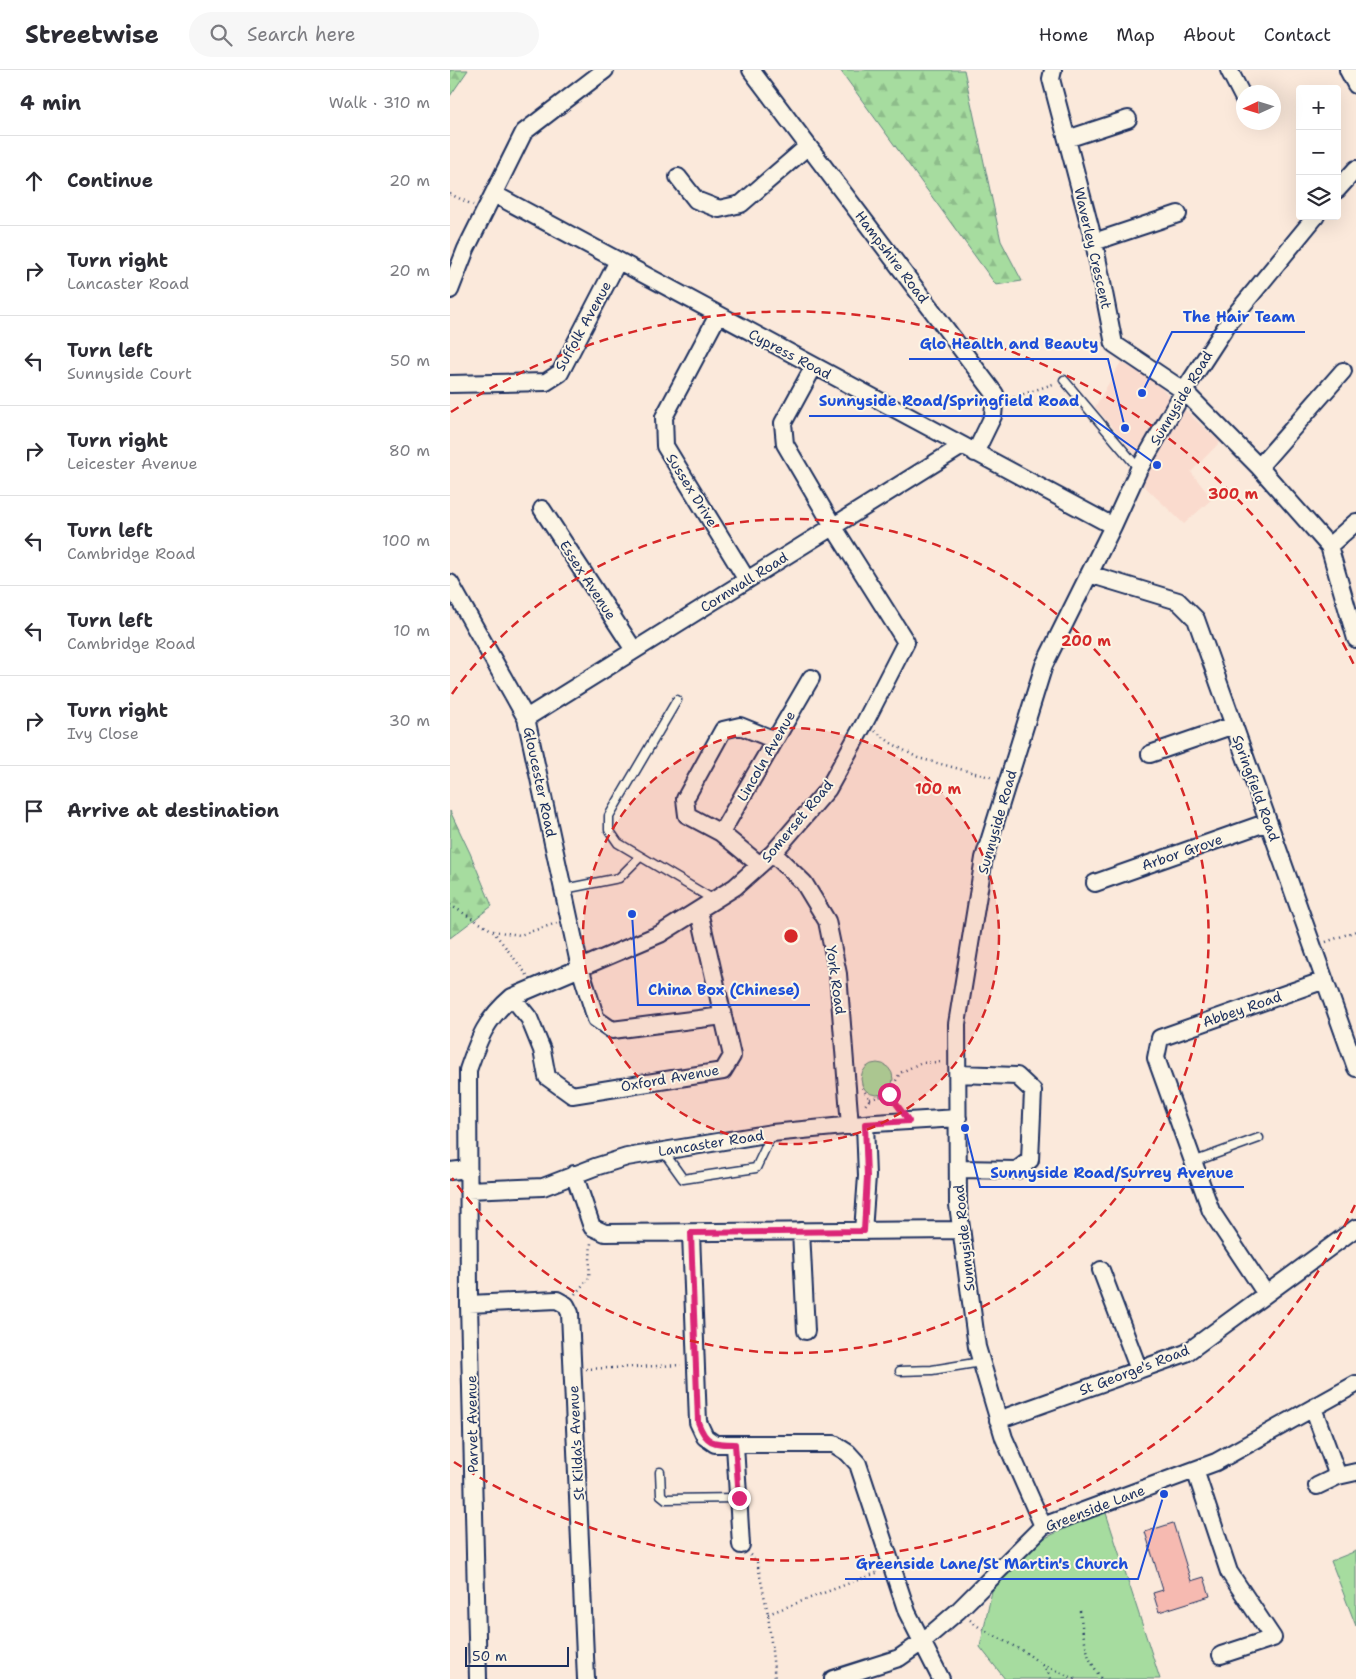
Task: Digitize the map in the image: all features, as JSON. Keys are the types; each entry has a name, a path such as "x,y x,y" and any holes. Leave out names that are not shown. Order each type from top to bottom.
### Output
{"street":[{"path":"450,290 466,249 524,132 605,70"},
{"name":"Hampshire Road","path":"751,70 995,394 994,404"},
{"name":"Waverley Crescent","path":"1053,70 1051,79 1094,242 1114,344 1184,391 1259,467 1328,546"},
{"path":"1229,70 1237,85"},
{"path":"1348,70 1356,85"},
{"path":"1067,139 1128,119"},
{"path":"678,177 696,200 719,209 741,204 808,146"},
{"path":"1341,186 1356,169"},
{"name":"Cypress Road","path":"494,194 1113,526"},
{"path":"1094,242 1178,214"},
{"name":"Sunnyside Road","path":"1043,1526 1004,1438 981,1362 977,1346 958,1205 957,1024 984,858 1044,665 1139,469 1184,391 1229,322 1313,220"},
{"name":"Suffolk Avenue","path":"450,384 546,382 560,373 618,261"},
{"name":"Sussex Drive","path":"718,315 664,417 665,446 747,580"},
{"name":"Somerset Road","path":"468,1169 468,1070 477,1043 498,1009 512,997 535,986 660,934 735,887 760,865 773,853 828,789 906,642 833,526 785,444 783,423 814,366"},
{"path":"1259,467 1344,371"},
{"path":"969,449 993,416 994,404"},
{"name":"Cornwall Road","path":"526,718 833,526 969,449"},
{"name":"Essex Avenue","path":"542,509 634,650"},
{"path":"1356,522 1328,546 1356,639"},
{"name":"Springfield Road","path":"1089,574 1178,601 1196,619 1356,1068"},
{"name":"Gloucester Road","path":"450,583 526,718 580,968 596,1019 612,1030 723,1016"},
{"name":"Lincoln Avenue","path":"721,833 811,678"},
{"path":"1150,754 1234,725"},
{"path":"760,865 721,833 687,815 685,798 723,730 740,726 775,740"},
{"name":"Arbor Grove","path":"1095,883 1268,822"},
{"name":"York Road","path":"773,853 804,883 827,921 838,974 858,1125 867,1176 864,1231"},
{"name":"Oxford Avenue","path":"512,997 529,1018 542,1050 547,1078 572,1095 723,1071 732,1056 699,911"},
{"name":"Abbey Road","path":"1193,1162 1156,1058 1160,1038 1325,980"},
{"path":"957,1068 1017,1076 1033,1091 1030,1160 1016,1170 958,1170"},
{"name":"Lancaster Road","path":"468,1190 543,1187 574,1174 627,1157 772,1133 958,1118"},
{"path":"1193,1162 1211,1211 1266,1294"},
{"path":"450,1171 468,1169"},
{"name":"Parvet Avenue","path":"468,1169 469,1304 478,1679"},
{"path":"574,1174 592,1227 605,1233 962,1230"},
{"name":"St George's Road","path":"998,1420 1186,1353 1356,1228"},
{"path":"801,1232 806,1331"},
{"path":"691,1233 698,1422 701,1430 705,1437 715,1444 826,1443 840,1447 848,1453 858,1464 907,1612 941,1679"},
{"path":"1101,1270 1139,1370"},
{"path":"469,1304 557,1300 566,1305"},
{"name":"St Kilda's Avenue","path":"566,1305 570,1313 586,1679"},
{"name":"Greenside Lane","path":"833,1679 899,1658 922,1642 958,1611 1043,1526 1216,1462 1356,1384"},
{"path":"1313,1408 1338,1476"},
{"path":"735,1444 741,1545"},
{"path":"1195,1470 1229,1572 1273,1638 1221,1655"},
{"path":"1317,1486 1338,1476 1356,1472"}],"lane":[{"path":"1064,380 1139,469"},
{"path":"677,700 609,816 609,830 618,843 714,900"},
{"path":"564,889 619,878 640,856"},
{"path":"663,1151 684,1179 756,1168 772,1133"},
{"path":"1193,1162 1260,1138"},
{"path":"900,1371 932,1370 981,1362"},
{"path":"660,1472 661,1495 666,1499 739,1498"}],"path":[{"path":"450,194 485,211"},
{"path":"994,404 1064,380"},
{"path":"865,722 891,743 918,758 1008,781"},
{"path":"450,904 493,932 535,986"},
{"path":"493,932 520,934 570,918"},
{"path":"1313,947 1356,931"},
{"path":"870,1099 889,1094 900,1074 920,1063 957,1068"},
{"path":"889,1094 909,1121"},
{"path":"566,1305 589,1278 592,1227"},
{"path":"572,1370 696,1364"},
{"path":"741,1545 757,1562 768,1614 775,1679"},
{"path":"768,1614 892,1567"},
{"path":"958,1611 979,1627 1028,1654 1041,1664 1075,1679"},
{"path":"1080,1611 1089,1658 1101,1679"},
{"path":"1041,1664 1049,1674 1050,1679"}],"shaded area":[{"path":"1121,362 1150,378 1220,442 1191,472 1212,499 1184,524 1141,483 1147,467 1095,407"}],"green space":[{"path":"450,70 468,70 450,96"},
{"path":"840,70 964,70 1001,241 1022,281 996,285"},
{"path":"450,811 492,906 450,938"},
{"path":"877,1063 888,1068 893,1079 888,1090 877,1095 866,1090 861,1079 866,1068"},
{"path":"1105,1510 1160,1679 1005,1679 980,1647 993,1586 1045,1538"},
{"path":"1356,1551 1356,1626 1331,1561"}],"building":[{"path":"1173,1523 1191,1581 1204,1577 1210,1596 1159,1612 1153,1593 1163,1590 1145,1532"}],"place":[{"name":"The Hair Team","path":"1142,393"},
{"name":"Glo Health and Beauty","path":"1125,428"},
{"name":"Sunnyside Road/Springfield Road","path":"1157,465"},
{"name":"China Box (Chinese)","path":"632,914"},
{"name":"Sunnyside Road/Surrey Avenue","path":"965,1128"},
{"name":"Greenside Lane/St Martin's Church","path":"1164,1494"}],"route":[{"path":"739,1498 735,1444 715,1444 709,1441 698,1422 691,1233 864,1231 867,1176 865,1124 909,1121 889,1094"}]}
